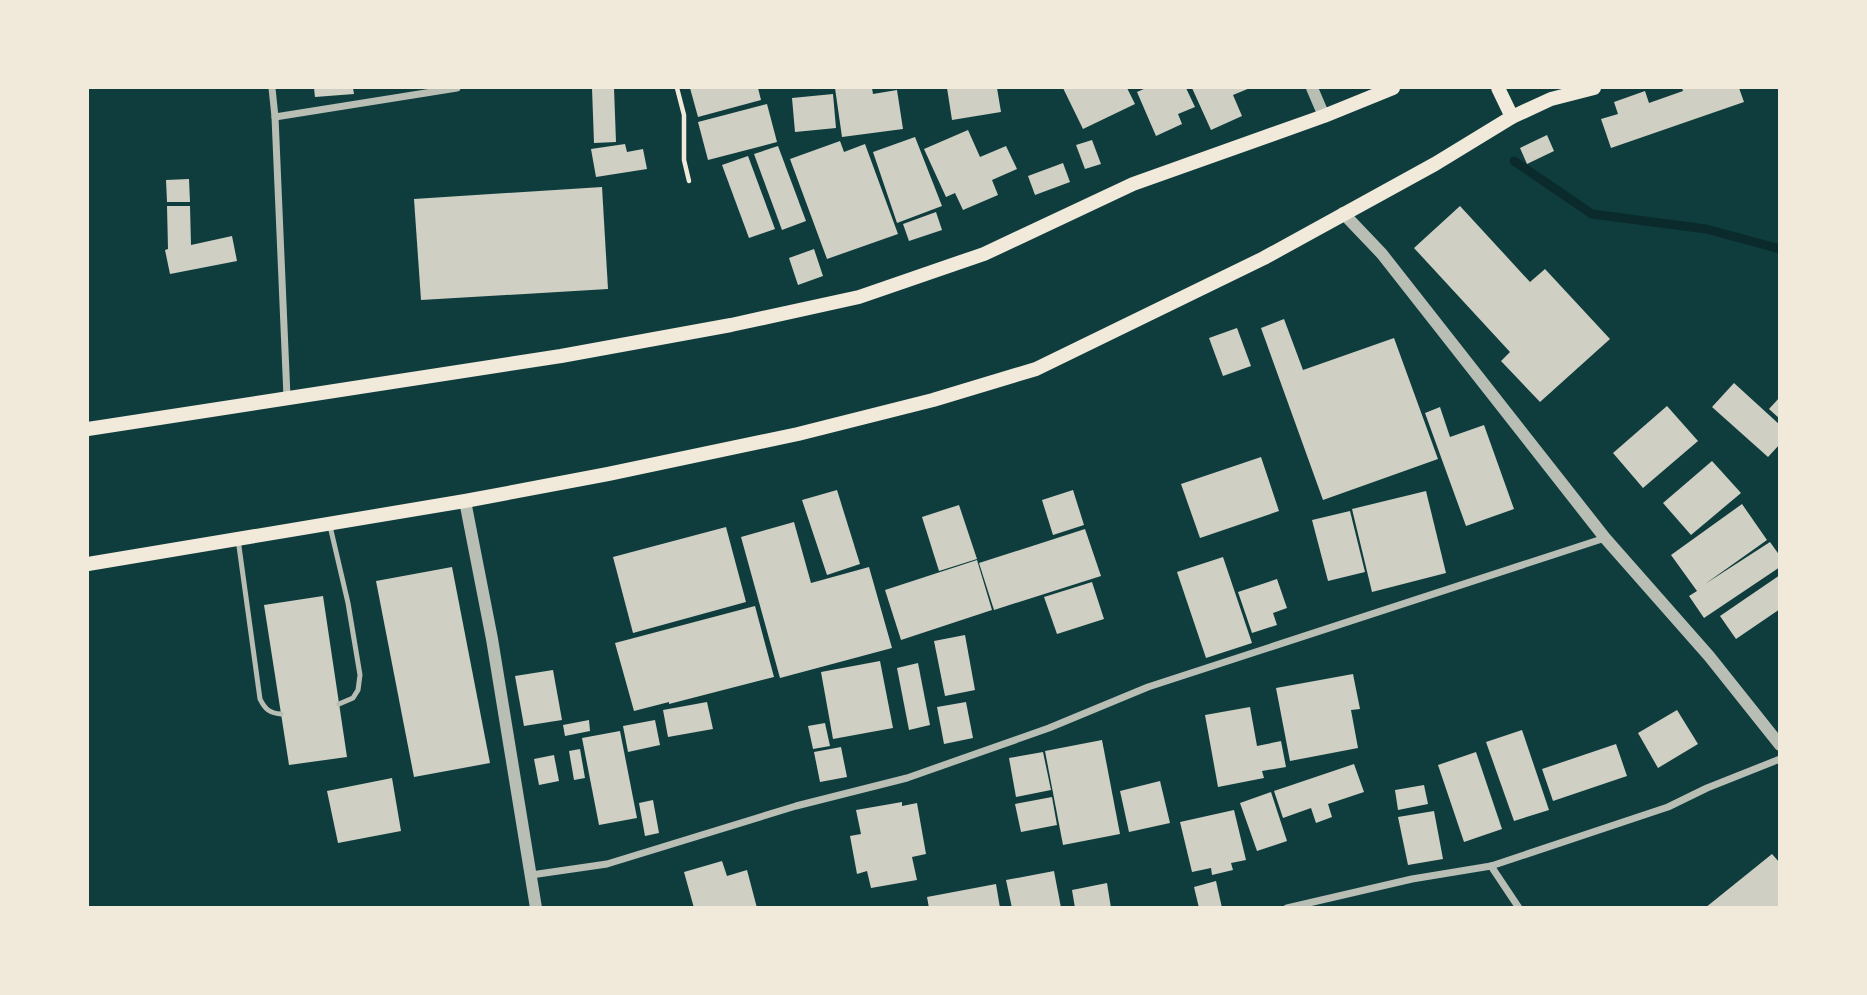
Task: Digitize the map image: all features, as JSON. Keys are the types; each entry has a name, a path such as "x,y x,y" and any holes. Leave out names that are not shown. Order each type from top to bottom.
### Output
{"main road":[{"path":"88,429 561,356 731,325 859,297 984,254 1133,184 1324,116 1393,88"},
{"path":"1498,88 1512,117"},
{"path":"88,564 608,474 799,434 933,400 1036,369 1264,258 1435,164 1512,117 1551,99 1594,88"}],"street":[{"path":"272,88 287,397"},
{"path":"275,117 457,88"},
{"path":"1312,88 1324,116"},
{"path":"1343,213 1382,254 1605,538 1709,656 1780,745"},
{"path":"464,501 492,639 536,908"},
{"path":"531,876 607,864 796,806 907,778 1049,727 1148,687 1605,538"},
{"path":"1287,908 1412,879 1491,866 1668,807 1707,788 1780,759"},
{"path":"1491,866 1519,908"}],"lane":[{"path":"329,523 348,603 360,675 354,698 338,704"},
{"path":"238,540 260,699 268,711 281,714"}],"path":[{"path":"677,88 684,115 684,159 689,181"}],"building":[{"path":"314,88 353,88 354,94 315,97"},
{"path":"592,88 614,88 616,142 594,143"},
{"path":"690,88 758,88 761,100 698,117"},
{"path":"835,88 872,88 873,94 897,90 903,129 842,137"},
{"path":"947,88 997,88 1001,112 952,120"},
{"path":"1063,88 1127,88 1135,104 1083,129"},
{"path":"1146,88 1186,88 1195,107 1178,114 1182,124 1156,136 1137,92"},
{"path":"1192,88 1250,88 1233,95 1242,116 1211,130"},
{"path":"1682,88 1739,88 1744,102 1611,148 1601,119 1618,114 1614,102 1645,91 1649,103 1683,91"},
{"path":"833,94 836,128 795,132 792,98"},
{"path":"767,104 777,142 708,160 698,122"},
{"path":"968,130 980,157 1006,146 1017,169 992,180 998,195 963,210 955,193 946,197 924,149"},
{"path":"1547,135 1554,151 1527,164 1520,148"},
{"path":"915,137 942,206 897,223 873,152"},
{"path":"1092,140 1101,164 1085,169 1076,145"},
{"path":"840,141 844,152 865,144 898,234 827,259 790,159"},
{"path":"625,144 627,152 643,149 647,169 596,177 591,149"},
{"path":"778,146 806,221 782,230 754,154"},
{"path":"748,156 775,229 749,238 722,165"},
{"path":"1063,163 1070,182 1035,195 1028,176"},
{"path":"189,179 190,202 167,202 166,180"},
{"path":"602,187 608,289 421,300 414,199"},
{"path":"167,206 190,206 191,245 232,236 237,261 170,274 165,250 168,249"},
{"path":"1460,206 1530,282 1545,269 1610,339 1540,402 1501,361 1510,352 1414,248"},
{"path":"936,212 942,230 909,241 903,224"},
{"path":"814,249 823,276 798,285 789,258"},
{"path":"1284,319 1303,370 1394,338 1438,459 1323,500 1261,328"},
{"path":"1237,328 1251,366 1223,376 1209,338"},
{"path":"1734,383 1780,425 1780,444 1768,457 1712,407"},
{"path":"1780,397 1780,419 1769,409"},
{"path":"1667,406 1698,441 1643,488 1613,453"},
{"path":"1440,407 1450,437 1484,425 1514,509 1466,526 1425,413"},
{"path":"1261,457 1279,511 1200,538 1181,484"},
{"path":"1712,461 1741,493 1691,535 1663,503"},
{"path":"837,490 860,564 827,575 802,500"},
{"path":"1073,490 1084,525 1053,535 1042,500"},
{"path":"1426,491 1446,573 1372,592 1352,509"},
{"path":"1742,504 1767,540 1705,584 1770,542 1780,556 1780,567 1704,618 1689,596 1697,591 1671,555"},
{"path":"959,505 977,559 939,571 922,517"},
{"path":"1350,511 1365,572 1328,581 1312,520"},
{"path":"794,522 811,583 869,567 892,648 780,678 741,537"},
{"path":"726,527 746,602 633,633 613,557"},
{"path":"1085,529 1101,576 994,610 979,563"},
{"path":"1223,557 1252,643 1206,658 1177,572"},
{"path":"977,560 992,610 901,640 885,590"},
{"path":"452,567 490,763 414,777 376,581"},
{"path":"1780,575 1780,609 1736,639 1720,616"},
{"path":"1277,579 1287,608 1273,613 1277,625 1252,633 1238,592"},
{"path":"1092,582 1104,619 1057,634 1044,597"},
{"path":"323,596 347,757 289,765 264,605"},
{"path":"755,606 774,677 634,711 615,643"},
{"path":"965,635 975,690 945,696 934,641"},
{"path":"880,661 893,728 833,739 821,672"},
{"path":"918,663 930,725 909,730 897,668"},
{"path":"553,670 562,720 524,726 515,676"},
{"path":"1353,674 1360,709 1351,710 1358,748 1290,761 1276,688"},
{"path":"707,702 713,729 668,737 663,710"},
{"path":"966,702 973,738 944,744 937,707"},
{"path":"1250,707 1257,746 1281,741 1286,767 1262,771 1264,778 1218,787 1205,715"},
{"path":"1677,710 1698,744 1658,768 1638,733"},
{"path":"589,720 590,731 565,736 563,725"},
{"path":"655,720 660,745 628,752 623,726"},
{"path":"825,723 830,746 813,749 808,726"},
{"path":"1522,730 1549,810 1514,821 1486,742"},
{"path":"620,731 637,818 599,825 582,738"},
{"path":"1102,740 1120,834 1063,845 1045,751"},
{"path":"1616,744 1627,776 1553,801 1542,769"},
{"path":"841,747 847,777 820,782 814,752"},
{"path":"580,749 585,778 574,780 569,751"},
{"path":"1043,752 1051,790 1016,797 1009,758"},
{"path":"1476,752 1502,829 1464,842 1438,765"},
{"path":"554,755 559,781 539,785 534,759"},
{"path":"1354,764 1364,792 1328,804 1332,817 1316,823 1311,808 1283,818 1274,791"},
{"path":"392,778 401,831 338,843 327,791"},
{"path":"1160,781 1170,823 1129,832 1120,791"},
{"path":"1424,785 1428,804 1398,810 1395,790"},
{"path":"1271,792 1287,841 1257,851 1240,803"},
{"path":"1052,797 1057,825 1021,832 1015,804"},
{"path":"653,800 659,833 645,836 639,803"},
{"path":"902,802 902,806 917,803 926,854 912,857 917,880 871,888 867,871 857,874 850,836 861,834 856,810"},
{"path":"1234,810 1246,860 1231,863 1233,870 1212,875 1211,868 1192,872 1180,822"},
{"path":"1434,811 1443,859 1408,865 1398,817"},
{"path":"1772,854 1780,863 1780,908 1705,908"},
{"path":"722,861 727,876 747,870 757,908 694,908 684,872"},
{"path":"1054,871 1061,908 1012,908 1006,880"},
{"path":"1216,881 1222,908 1199,908 1194,887"},
{"path":"1107,883 1111,908 1075,908 1072,890"},
{"path":"996,884 1000,908 929,908 927,897"}],"waterway":[{"path":"1514,161 1592,214 1706,229 1780,249"}]}
